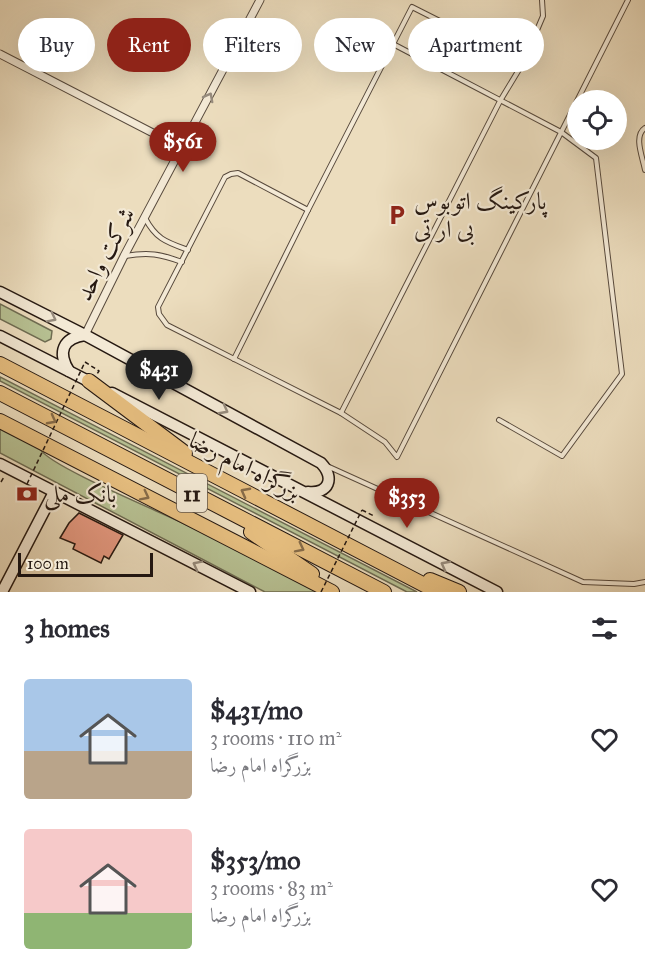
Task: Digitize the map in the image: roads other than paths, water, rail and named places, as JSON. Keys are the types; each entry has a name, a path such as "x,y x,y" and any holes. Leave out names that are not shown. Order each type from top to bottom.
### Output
{"highway":[{"name":"بزرگراه امام رضا","path":"0,364 438,592"},
{"path":"89,381 218,477"},
{"name":"بزرگراه امام رضا","path":"4,396 384,592"},
{"path":"0,421 332,592"},
{"path":"205,500 339,592"},
{"path":"353,548 459,592"}],"main road":[{"path":"0,292 85,335 321,463 328,470 329,476 325,488 319,492 304,492"},
{"path":"69,371 64,362 64,349 68,341 74,337 85,335"},
{"path":"0,336 497,592"},
{"path":"0,464 250,592"},
{"path":"2,592 54,492"}],"street":[{"name":"شرکت واحد","path":"85,335 124,256 260,0"},
{"path":"0,54 182,148"}],"lane":[{"path":"542,0 542,18"},
{"path":"308,210 238,173 225,177 158,307 159,314 167,325 341,413 385,442 397,457 628,0"},
{"path":"396,39 412,7 434,18"},
{"path":"396,47 561,132 596,158 622,374 562,456 499,420"},
{"path":"234,359 379,72"},
{"path":"341,413 501,101 519,72"},
{"path":"645,128 641,130 638,137 645,170"},
{"path":"145,218 159,238 188,250"},
{"path":"124,256 142,253 159,254 182,262"},
{"path":"321,463 583,582 634,584 645,582"}],"place":[{"name":"پارکینگ اتوبوس بی ار تی","path":"397,215"},
{"name":"بانک ملی","path":"27,494"}]}
